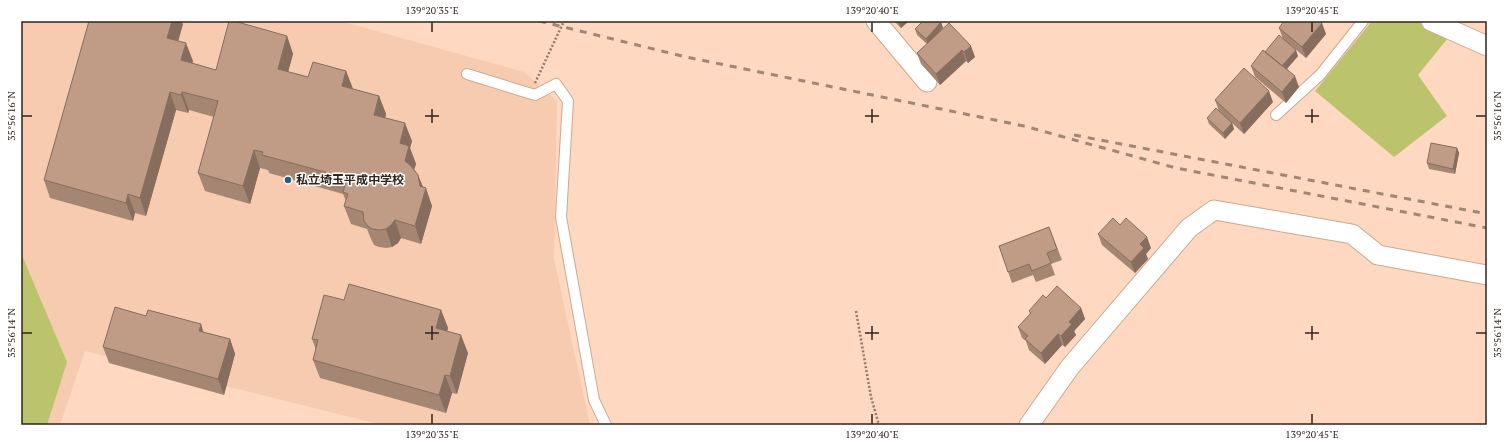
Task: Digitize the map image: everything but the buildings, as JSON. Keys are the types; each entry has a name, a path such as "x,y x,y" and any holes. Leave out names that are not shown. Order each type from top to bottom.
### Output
{"street":[{"path":"876,21 927,82"},
{"path":"1431,21 1487,46"},
{"path":"1029,425 1070,367 1189,228 1214,210 1352,234 1378,255 1487,275"}],"lane":[{"path":"1276,115 1320,75 1363,21"},
{"path":"467,74 535,94 556,84 568,101 562,217 594,400 606,425"}],"path":[{"path":"535,83 564,21"},
{"path":"856,311 871,397 879,425"}],"shaded area":[{"name":"私立埼玉平成中学校","path":"21,21 340,21 524,72 557,101 554,259 590,425 382,425 85,351 60,425 21,425"}],"green space":[{"path":"1372,21 1418,21 1448,38 1418,75 1447,116 1394,157 1315,91"},
{"path":"21,253 67,362 47,425 21,425"}],"railway":[{"path":"539,21 686,57 1024,126 1176,168 1487,228"},
{"path":"1074,135 1487,214"}],"place":[{"name":"私立埼玉平成中学校","path":"288,180"}]}
